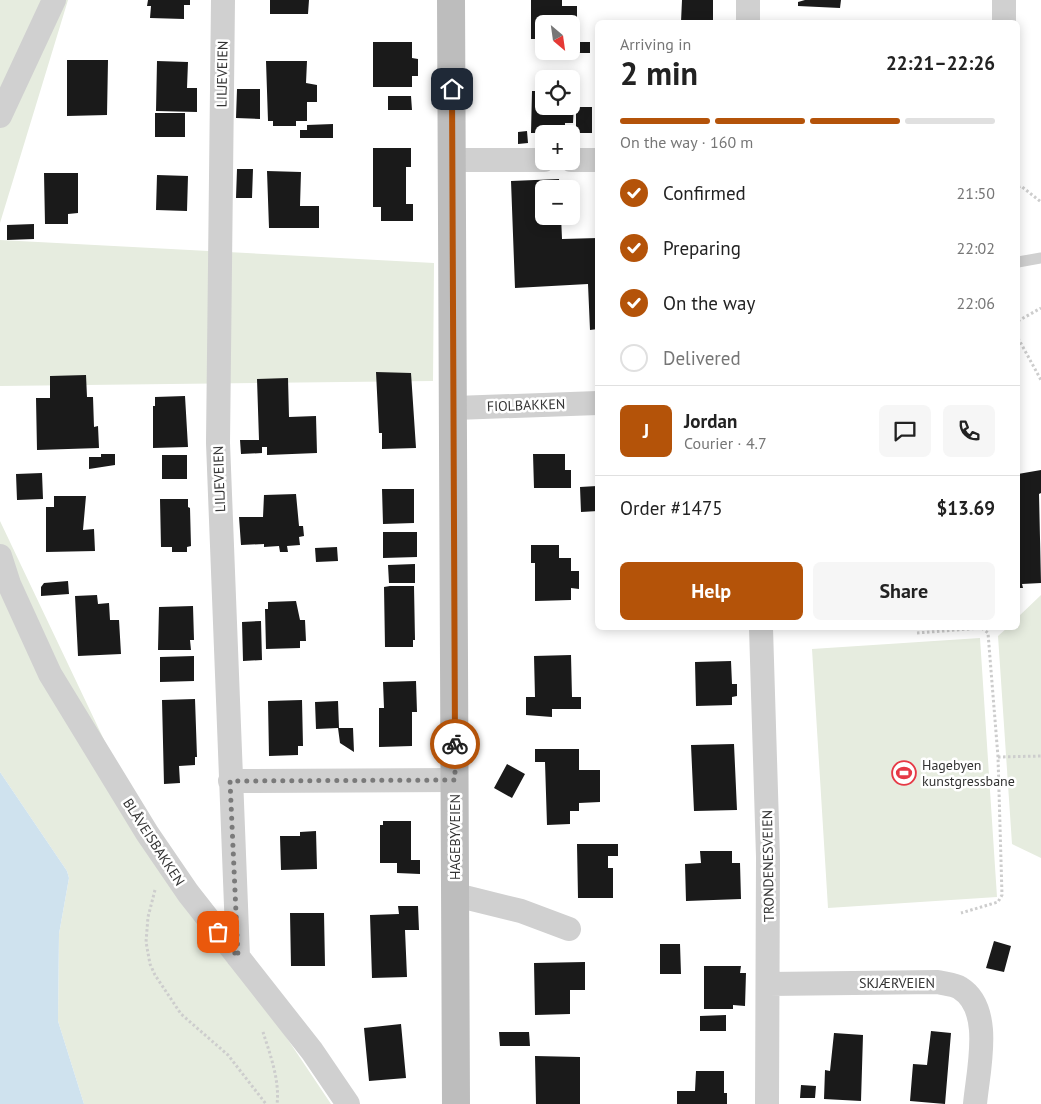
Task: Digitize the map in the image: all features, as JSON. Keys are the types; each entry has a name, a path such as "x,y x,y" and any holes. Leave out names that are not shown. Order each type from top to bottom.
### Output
{"main road":[{"name":"HAGEBYVEIEN","path":"451,0 456,1104"}],"street":[{"path":"0,116 54,0"},
{"name":"LILJEVEIEN","path":"222,0 218,443 238,957"},
{"path":"748,0 748,20"},
{"path":"1004,0 1004,20"},
{"path":"453,160 535,160"},
{"path":"580,160 595,160"},
{"name":"FIOLBAKKEN","path":"454,408 595,403"},
{"name":"BLÅVEISBAKKEN","path":"0,556 8,584 50,674 163,858 312,1051 348,1104"},
{"name":"TRONDENESVEIEN","path":"761,630 768,857 768,1104"},
{"path":"230,781 455,780"},
{"path":"456,895 521,911 569,930"},
{"name":"SKJÆRVEIEN","path":"769,984 938,982 958,987 971,996 978,1009 981,1026 975,1104"}],"lane":[{"path":"1020,262 1041,258"}],"path":[{"path":"1020,186 1041,202"},
{"path":"1020,320 1041,308"},
{"path":"1020,342 1041,380"},
{"path":"917,633 956,630"},
{"path":"961,912 998,902 1002,895 998,757 988,633 984,630"},
{"path":"998,757 1041,756"},
{"path":"163,858 148,917 146,942 150,964 181,1014 228,1054 266,1104"},
{"path":"260,1026 269,1050 278,1095 277,1104"}],"shaded area":[{"path":"0,0 68,0 0,223"},
{"path":"0,240 434,263 433,381 0,386"},
{"path":"0,521 145,826 331,1104 84,1104 58,1021 59,934 69,878 67,871 0,772"},
{"path":"1041,595 1041,858 1012,844 998,636 1005,630 1020,630 1020,615"},
{"name":"Hagebyen kunstgressbane","path":"980,638 997,897 828,908 812,649"}],"water":[{"path":"0,772 67,871 69,878 59,934 58,1021 84,1104 0,1104"}],"building":[{"path":"148,0 190,0 190,5 184,5 184,19 150,18 151,6 147,6"},
{"path":"270,0 309,0 308,14 270,14"},
{"path":"531,0 562,0 562,6 577,6 577,15 535,15 535,39 531,39"},
{"path":"682,0 713,0 713,20 681,20"},
{"path":"805,0 841,0 840,8 798,6 798,2"},
{"path":"373,42 412,42 412,58 418,59 418,76 412,76 412,87 373,87"},
{"path":"580,42 590,42 590,53 580,53"},
{"path":"67,60 108,60 107,115 67,116"},
{"path":"157,61 188,62 187,88 197,88 197,112 156,111"},
{"path":"266,61 307,61 306,83 317,85 317,102 307,102 307,121 296,121 296,126 273,126 273,121 268,121"},
{"path":"237,89 260,89 260,119 236,118"},
{"path":"532,91 535,91 535,115 573,115 573,123 565,123 565,125 535,125 535,133 531,133"},
{"path":"388,96 411,96 412,110 388,110"},
{"path":"580,107 592,107 592,133 580,133 580,125 576,125 576,115 580,115"},
{"path":"155,113 185,113 185,137 155,137"},
{"path":"333,124 333,138 300,138 300,130 307,130 307,125"},
{"path":"527,131 528,143 518,144 518,132"},
{"path":"373,148 411,148 411,167 406,167 406,204 413,204 413,221 381,221 381,207 373,207"},
{"path":"237,169 253,169 252,198 236,198"},
{"path":"267,171 301,172 300,206 319,206 319,228 269,228"},
{"path":"44,173 78,173 78,213 68,214 68,224 45,224"},
{"path":"157,175 188,176 187,211 156,210"},
{"path":"535,180 535,225 561,225 562,239 595,238 595,329 590,330 588,284 515,288 511,181"},
{"path":"34,224 34,239 7,240 7,225"},
{"path":"376,372 411,373 416,448 382,449 382,433 379,433"},
{"path":"86,375 87,397 93,397 94,427 98,426 99,448 37,450 36,398 50,398 50,376"},
{"path":"288,378 289,417 316,416 317,453 267,455 267,447 262,447 262,453 241,454 240,440 259,440 257,379"},
{"path":"185,396 188,447 153,448 153,406 155,406 155,397"},
{"path":"101,454 115,454 115,465 89,469 89,457 101,457"},
{"path":"533,454 565,454 565,470 571,470 571,488 534,488"},
{"path":"162,455 187,455 187,479 162,479"},
{"path":"1041,470 1041,493 1039,494 1041,583 1022,584 1023,588 1020,588 1020,474"},
{"path":"42,473 43,499 17,500 16,474"},
{"path":"595,486 595,511 581,512 580,487"},
{"path":"382,489 414,489 414,523 383,524"},
{"path":"296,494 299,526 303,526 304,536 299,537 300,545 287,546 288,552 280,552 279,546 264,547 264,544 241,545 239,517 263,517 264,495"},
{"path":"54,496 86,496 83,530 94,529 95,551 46,552 46,507 54,507"},
{"path":"160,499 188,499 191,546 187,547 187,552 172,552 172,547 161,547"},
{"path":"383,532 417,532 417,557 383,558"},
{"path":"531,545 559,545 559,558 571,558 571,571 579,571 579,589 571,588 571,600 535,601 535,563 531,563"},
{"path":"337,547 338,561 316,562 315,548"},
{"path":"415,564 415,583 389,583 388,565"},
{"path":"68,581 69,594 41,596 41,587 44,583"},
{"path":"414,586 415,640 413,640 413,647 385,647 384,587"},
{"path":"97,595 98,604 109,603 110,620 119,620 121,654 78,656 75,596"},
{"path":"296,601 300,620 305,620 306,641 300,641 300,648 266,649 265,609 268,609 268,602"},
{"path":"193,606 194,640 190,640 191,650 158,650 159,607"},
{"path":"261,621 262,660 243,661 242,622"},
{"path":"571,655 572,697 581,697 581,709 552,709 552,717 526,715 526,697 535,697 534,656"},
{"path":"194,656 194,681 160,682 160,657"},
{"path":"731,661 732,684 737,684 737,696 732,697 732,705 696,706 695,662"},
{"path":"416,681 417,712 412,712 412,746 379,747 379,708 384,708 383,682"},
{"path":"195,699 197,757 195,757 195,765 179,766 180,783 164,784 162,700"},
{"path":"302,700 303,746 298,746 298,755 269,756 268,701"},
{"path":"338,701 339,728 353,728 354,752 340,743 338,728 316,729 315,702"},
{"path":"734,744 737,810 694,811 691,745"},
{"path":"535,749 579,749 579,770 600,770 600,802 579,803 579,811 570,811 570,824 547,825 545,762 535,762"},
{"path":"507,764 525,774 512,798 494,788"},
{"path":"383,821 411,821 411,860 420,860 420,874 397,873 397,863 380,863 380,825 383,825"},
{"path":"316,831 317,869 281,870 280,836 300,836 300,832"},
{"path":"577,844 618,844 618,856 608,856 608,868 613,868 613,898 578,898"},
{"path":"700,851 732,851 732,863 740,863 741,899 686,901 685,864 701,863"},
{"path":"398,906 418,906 419,930 405,930 407,977 372,978 370,915 399,914"},
{"path":"290,913 324,913 325,966 291,966"},
{"path":"994,941 1011,946 1004,972 986,968"},
{"path":"660,944 680,944 681,974 660,974"},
{"path":"585,962 585,990 570,990 570,1014 535,1015 534,963"},
{"path":"704,966 741,966 740,973 746,973 745,1006 733,1005 733,1009 704,1009"},
{"path":"726,1015 726,1031 700,1031 700,1016"},
{"path":"401,1024 406,1078 369,1081 364,1028"},
{"path":"931,1031 951,1033 945,1104 910,1101 913,1064 927,1065"},
{"path":"499,1032 529,1032 530,1046 500,1046"},
{"path":"834,1033 863,1035 861,1101 824,1099 825,1070 830,1071"},
{"path":"535,1056 580,1057 580,1104 536,1104"},
{"path":"696,1071 724,1071 724,1093 727,1093 727,1104 677,1104 677,1091 695,1091"},
{"path":"801,1085 816,1086 815,1098 800,1098"}],"way so far":[{"path":"218,932 238,957 234,903 230,781 455,780 455,744"}],"place":[{"name":"Hagebyen kunstgressbane","path":"904,773"}],"route":[{"path":"452,89 455,744"}]}
